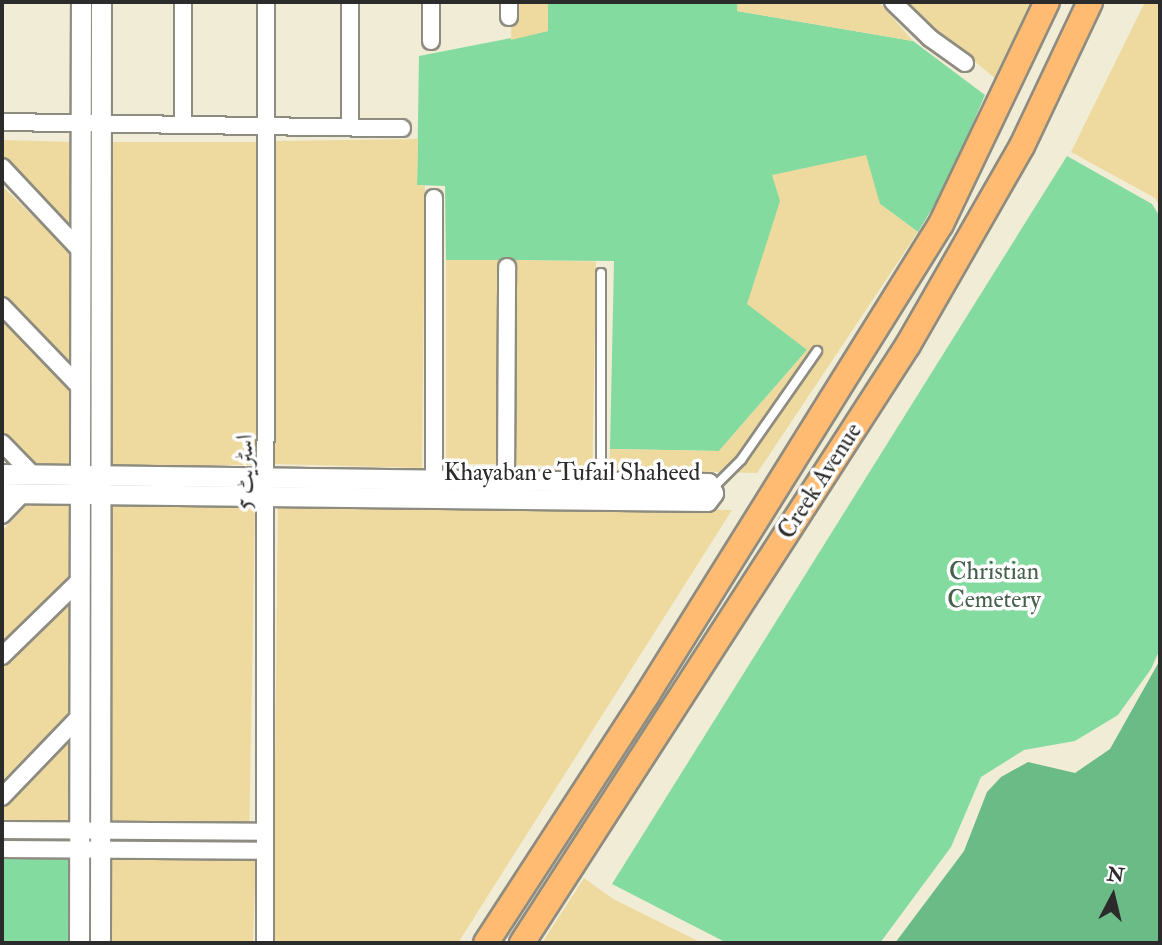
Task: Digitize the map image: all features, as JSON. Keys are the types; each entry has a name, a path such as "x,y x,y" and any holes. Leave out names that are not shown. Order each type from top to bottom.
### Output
{"main road":[{"name":"Creek Avenue","path":"486,943 654,684 941,224 1047,2"},
{"name":"Creek Avenue","path":"522,943 908,345 1022,146 1090,2"}],"street":[{"path":"81,2 90,123 91,483 100,943"},
{"path":"79,943 81,579 91,483 80,387 80,250 101,2"},
{"path":"183,2 183,125"},
{"name":"اسٹریٹ 5","path":"265,943 267,2"},
{"path":"350,2 350,127"},
{"path":"431,2 431,41"},
{"path":"893,2 930,38 965,63"},
{"path":"2,122 402,128"},
{"path":"2,167 80,250"},
{"path":"434,198 434,477"},
{"path":"506,480 507,267"},
{"path":"2,306 80,387"},
{"path":"2,443 32,474"},
{"name":"Khayaban e Tufail Shaheed","path":"2,474 32,474 91,483 268,485 707,501 712,488 708,483 434,477 268,485"},
{"name":"Khayaban e Tufail Shaheed","path":"2,493 23,493 91,483"},
{"path":"2,514 23,493"},
{"path":"2,656 81,579"},
{"path":"2,797 80,716"},
{"path":"2,830 80,840"},
{"path":"2,849 80,840 265,832"},
{"path":"100,840 264,851"}],"lane":[{"path":"601,273 601,480"},
{"path":"712,488 741,460 817,351"}],"green space":[{"path":"548,2 738,2 737,11 913,41 985,95 967,137 968,149 918,232 880,204 780,201 807,350 719,451 610,449 614,261 446,260 445,186 417,185 419,56 548,31"},
{"name":"Christian Cemetery","path":"1067,156 1152,204 1160,217 1160,649 1151,669 1118,715 1075,741 1024,750 981,777 951,847 880,943 727,943 612,884"},
{"path":"1160,660 1160,943 895,943 964,851 987,792 1001,777 1028,762 1075,773 1110,749"},
{"path":"2,857 71,857 71,943 2,943"}],"sand":[{"path":"512,2 548,2 548,31 511,40"},
{"path":"738,2 879,2 913,41 737,11"},
{"path":"903,2 1034,2 997,80"},
{"path":"1145,2 1160,2 1160,208 1155,198 1071,152"},
{"path":"418,139 417,185 425,186 422,468 275,464 276,141"},
{"path":"2,140 72,142 71,235 2,158"},
{"path":"109,142 259,142 259,465 109,465"},
{"path":"866,155 880,204 918,232 757,473 609,469 610,449 719,451 807,350 747,304 780,201 772,175"},
{"path":"2,186 75,257 72,364 61,359 2,297"},
{"path":"446,260 502,260 502,464 446,464"},
{"path":"514,260 596,261 592,466 510,465"},
{"path":"2,319 74,389 73,468 32,466 2,435"},
{"path":"28,504 72,505 72,576 2,644 2,531"},
{"path":"109,504 255,507 249,823 103,821"},
{"path":"278,507 732,510 458,943 273,943"},
{"path":"74,597 73,709 2,781 2,668"},
{"path":"72,736 70,821 2,823 2,805"},
{"path":"105,854 256,859 253,943 102,943"},
{"path":"584,878 613,899 702,943 542,943"}]}
